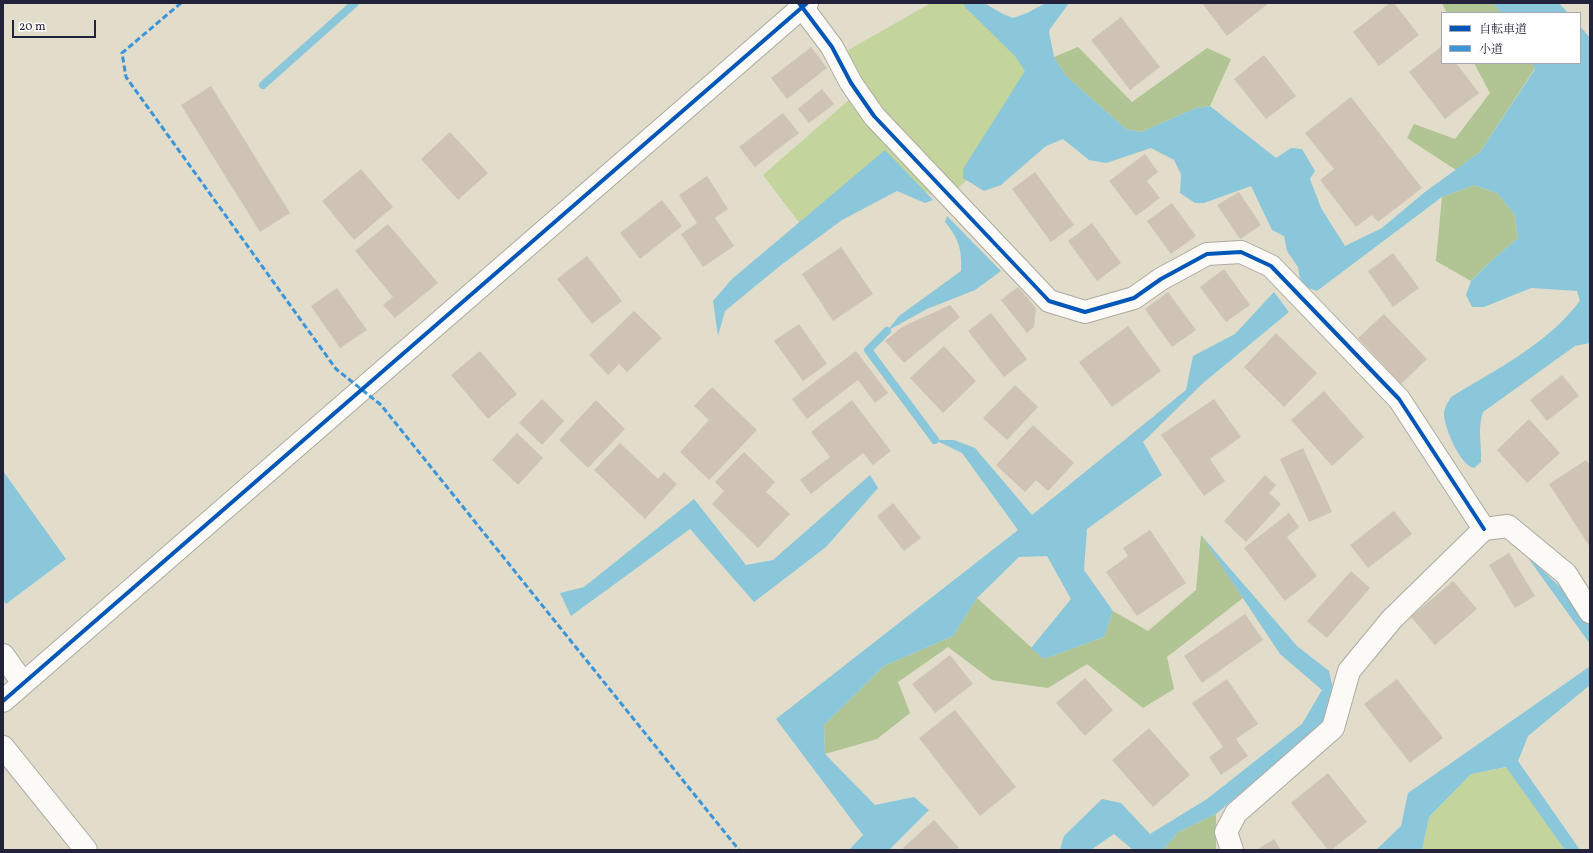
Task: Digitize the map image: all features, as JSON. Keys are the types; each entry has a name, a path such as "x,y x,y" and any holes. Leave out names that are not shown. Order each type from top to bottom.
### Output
{"street":[{"path":"3,700 802,4 832,47 851,83 874,116 1049,301 1084,312 1134,298 1161,279 1207,254 1241,252 1271,266 1399,399 1484,529"},
{"path":"1232,850 1226,832 1236,813 1333,728 1349,671 1392,619 1484,529 1508,526 1566,574 1590,612"},
{"path":"3,655 23,683"},
{"path":"3,747 86,850"}],"green space":[{"path":"931,3 967,3 1023,44 1049,104 944,201 884,172 804,229 763,175 850,99 829,61"},
{"path":"1442,3 1494,3 1500,12 1446,12"},
{"path":"1078,47 1132,102 1207,48 1231,59 1210,106 1196,108 1141,132 1126,129 1066,76 1054,57"},
{"path":"1475,64 1533,64 1535,68 1480,152 1456,170 1407,138 1414,124 1455,139 1490,93"},
{"path":"1474,185 1497,193 1515,215 1518,238 1471,281 1436,261 1442,197"},
{"path":"1201,535 1243,598 1167,657 1174,689 1143,708 1087,664 1048,688 992,680 948,647 898,682 910,713 877,739 825,754 824,725 884,666 953,636 977,598 1044,659 1104,637 1113,611 1148,631 1196,590"},
{"path":"1507,767 1565,850 1422,850 1429,817 1471,774"},
{"path":"1216,814 1216,850 1163,850 1178,832"}],"water":[{"path":"963,3 984,3 1013,18 1027,13 1046,3 1069,3 1049,32 1054,57 1066,76 1126,129 1141,132 1196,108 1210,106 1276,158 1291,148 1302,149 1315,171 1310,179 1321,208 1345,246 1382,228 1425,192 1480,152 1535,69 1532,64 1581,64 1581,27 1590,38 1590,343 1575,346 1483,412 1480,425 1481,462 1474,468 1469,465 1459,454 1447,429 1444,415 1446,405 1451,397 1503,366 1537,343 1567,316 1580,301 1577,291 1531,288 1484,307 1472,307 1466,295 1471,281 1518,238 1515,215 1497,193 1474,185 1442,197 1317,291 1305,287 1300,279 1298,267 1287,251 1284,236 1272,230 1251,186 1204,203 1195,203 1180,193 1181,174 1174,160 1151,148 1106,163 1089,160 1063,139 1046,146 1001,185 984,191 963,178 963,169 1025,71 1015,56 966,8"},
{"path":"1494,3 1559,3 1567,12 1500,12"},
{"path":"885,150 933,200 925,203 897,191 842,220 781,265 725,311 718,336 713,301 732,279"},
{"path":"947,216 1001,271 975,290 927,309 887,331 899,316 961,271 959,245 954,234 945,222"},
{"path":"1274,292 1289,312 1202,384 1143,442 1162,475 1087,529 1084,570 1113,611 1104,637 1044,659 1031,648 1071,599 1047,556 1019,557 977,598 953,636 884,666 824,725 825,754 875,805 914,797 929,810 889,850 849,850 863,835 776,719 1018,530 962,453 935,440 954,440 975,448 1032,515 1186,390 1193,356 1235,334"},
{"path":"3,471 66,559 6,604 3,600"},
{"path":"870,475 878,488 826,547 754,602 690,529 571,616 560,593 584,587 694,499 746,565 773,560"},
{"path":"1201,535 1297,646 1329,671 1335,699 1319,727 1216,814 1178,832 1163,850 1133,850 1114,834 1091,850 1060,850 1064,836 1102,799 1121,803 1150,834 1207,799 1302,724 1322,690 1280,654"},
{"path":"1526,555 1572,598 1590,626 1590,644"},
{"path":"1590,650 1590,685 1528,736 1518,761 1580,850 1565,850 1506,767 1471,774 1429,817 1422,850 1376,850 1401,826 1408,793 1589,667"}],"building":[{"path":"1202,3 1269,3 1227,36"},
{"path":"1390,3 1394,3 1419,35 1379,66 1353,32"},
{"path":"1121,17 1160,67 1130,90 1091,40"},
{"path":"811,47 827,68 787,99 771,78"},
{"path":"1441,47 1441,64 1457,64 1479,93 1445,119 1409,72"},
{"path":"1264,55 1296,96 1266,119 1234,79"},
{"path":"211,86 290,213 260,232 181,105"},
{"path":"822,89 834,104 809,123 798,109"},
{"path":"1351,97 1422,188 1378,222 1372,215 1356,227 1320,180 1334,169 1305,133"},
{"path":"783,113 799,133 755,167 739,147"},
{"path":"450,132 488,173 458,200 421,159"},
{"path":"1145,154 1158,172 1147,181 1160,198 1136,216 1109,181"},
{"path":"361,169 393,207 354,240 322,201"},
{"path":"1035,172 1074,225 1051,242 1012,189"},
{"path":"707,176 728,209 715,218 734,246 703,267 681,234 697,223 679,195"},
{"path":"1239,192 1261,225 1240,239 1217,205"},
{"path":"662,200 682,226 640,259 620,233"},
{"path":"1172,203 1196,236 1171,254 1147,221"},
{"path":"1092,223 1121,263 1097,281 1068,241"},
{"path":"388,224 438,283 395,318 383,305 393,297 355,251"},
{"path":"841,247 873,294 833,321 802,274"},
{"path":"1393,253 1419,288 1393,307 1368,271"},
{"path":"587,256 622,301 592,324 557,279"},
{"path":"1224,269 1250,305 1226,322 1200,287"},
{"path":"1018,287 1036,308 1034,327 1027,333 1001,300"},
{"path":"337,288 367,330 340,348 311,306"},
{"path":"1168,292 1196,330 1172,347 1145,309"},
{"path":"950,305 960,317 904,363 885,341 902,327"},
{"path":"634,311 662,338 627,372 619,364 608,375 589,355"},
{"path":"991,313 1027,359 1004,377 968,331"},
{"path":"1384,314 1427,359 1401,384 1358,338"},
{"path":"799,324 827,364 803,381 774,341"},
{"path":"1128,326 1161,371 1112,407 1079,362"},
{"path":"1276,333 1317,373 1284,407 1244,367"},
{"path":"944,346 976,381 943,413 910,378"},
{"path":"480,351 517,394 488,419 451,375"},
{"path":"856,351 888,393 875,403 858,380 807,419 792,399"},
{"path":"1562,375 1579,396 1547,421 1530,400"},
{"path":"1015,385 1038,407 1007,440 983,418"},
{"path":"712,387 757,430 709,480 680,452 709,420 694,406"},
{"path":"1324,391 1364,437 1332,466 1291,420"},
{"path":"542,399 564,421 542,445 519,423"},
{"path":"1214,399 1241,437 1210,459 1225,481 1204,496 1161,435"},
{"path":"596,400 625,429 588,468 559,440"},
{"path":"852,400 891,451 873,465 863,453 811,494 800,480 830,457 811,432"},
{"path":"1529,419 1560,453 1527,483 1497,450"},
{"path":"1033,425 1074,463 1048,491 1036,480 1025,492 996,465"},
{"path":"517,433 543,458 518,485 492,460"},
{"path":"620,443 658,479 664,472 677,484 645,519 594,470"},
{"path":"1303,448 1332,512 1309,522 1280,459"},
{"path":"744,452 775,482 766,492 790,514 758,548 712,504 724,491 715,482"},
{"path":"1586,460 1590,465 1590,547 1549,484"},
{"path":"1265,475 1276,485 1269,493 1281,504 1246,542 1224,521"},
{"path":"893,503 921,538 904,551 877,516"},
{"path":"1394,511 1412,534 1368,568 1350,545"},
{"path":"1289,513 1299,527 1287,537 1317,576 1285,601 1244,548"},
{"path":"1150,530 1186,583 1137,616 1106,572 1128,556 1123,548"},
{"path":"1509,553 1535,596 1515,608 1489,565"},
{"path":"1351,571 1370,588 1327,638 1307,621"},
{"path":"1453,581 1477,609 1435,645 1411,617"},
{"path":"1245,614 1263,640 1202,683 1184,656"},
{"path":"950,655 973,684 935,713 912,684"},
{"path":"1085,678 1113,710 1085,736 1056,703"},
{"path":"1227,679 1258,724 1236,739 1248,756 1221,775 1209,757 1223,747 1192,703"},
{"path":"1397,679 1443,738 1410,763 1364,704"},
{"path":"955,710 1016,787 980,816 919,738"},
{"path":"1149,728 1190,775 1153,807 1112,760"},
{"path":"1328,773 1367,822 1331,850 1328,850 1291,803"},
{"path":"934,820 959,848 957,850 904,850 903,848"},
{"path":"1274,839 1281,850 1256,850"}],"waterway":[{"path":"263,85 355,3"},
{"path":"887,331 868,350 935,440"}],"marked path":[{"path":"181,3 122,53 126,77 336,369 381,405 739,850"}],"cycle path":[{"path":"799,3 832,47 851,83 874,116 1049,301 1085,312 1134,298 1161,279 1207,254 1241,252 1271,266 1399,399 1484,529"},
{"path":"3,701 807,3"}]}
